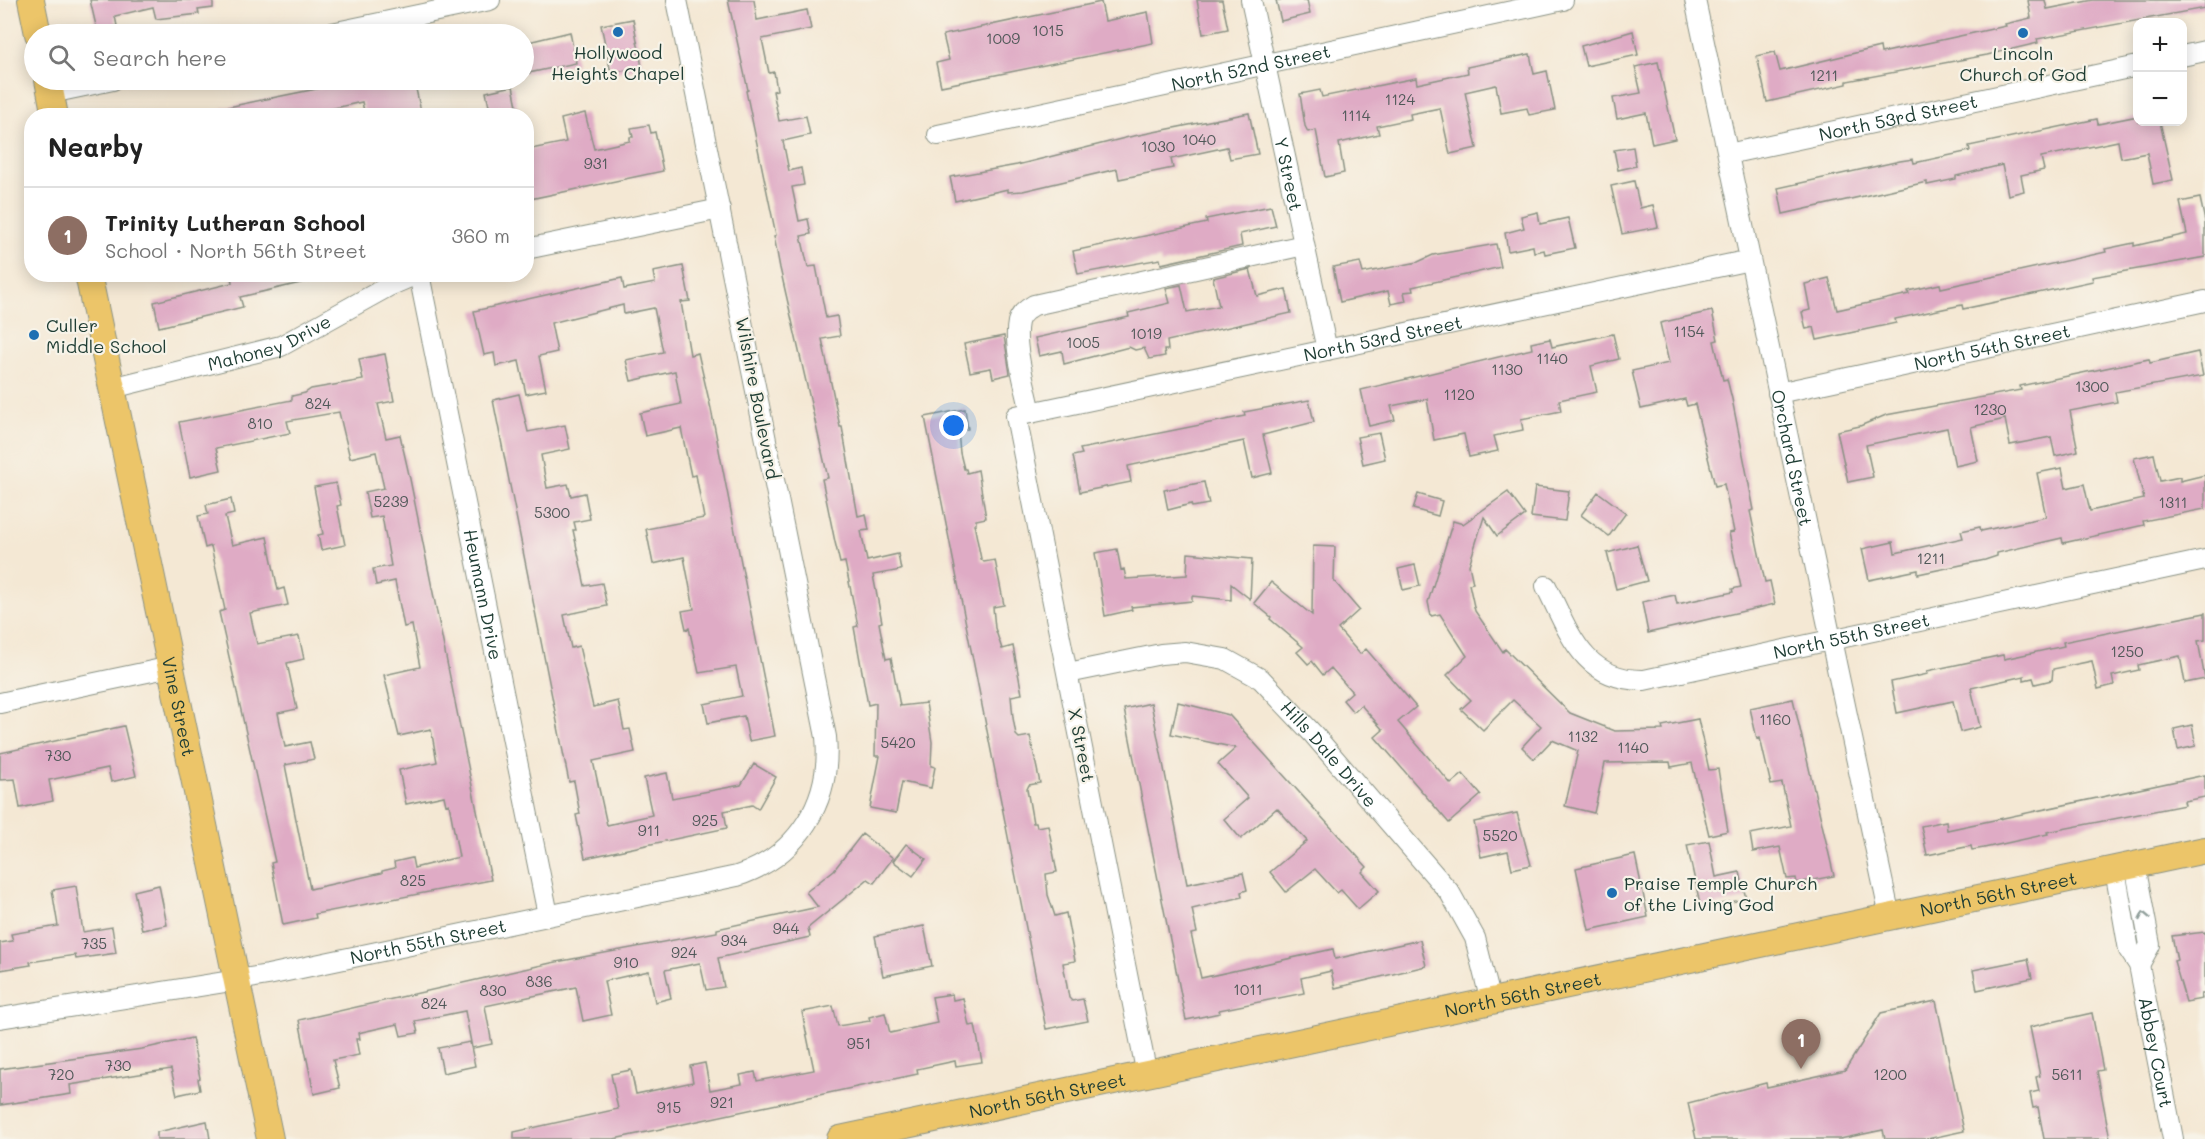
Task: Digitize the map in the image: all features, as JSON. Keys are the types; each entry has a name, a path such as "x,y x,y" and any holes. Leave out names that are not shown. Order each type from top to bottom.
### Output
{"main road":[{"path":"31,0 36,24"},
{"name":"Vine Street","path":"90,282 270,1139"},
{"name":"North 56th Street","path":"840,1139 906,1132 1147,1075 2205,850"}],"street":[{"path":"375,24 490,0"},
{"name":"Wilshire Boulevard","path":"677,0 826,737 827,766 820,796"},
{"name":"Y Street","path":"1251,0 1328,350"},
{"name":"North 52nd Street","path":"938,135 1563,0"},
{"name":"Orchard Street","path":"1695,0 1890,917"},
{"path":"2187,55 2205,51"},
{"name":"North 53rd Street","path":"1728,154 2133,67"},
{"path":"51,96 74,90"},
{"path":"534,247 720,209"},
{"name":"X Street","path":"1147,1075 1068,673 1023,414 1018,321 1025,311 1034,305 1304,245"},
{"name":"North 53rd Street","path":"1023,414 1750,260"},
{"name":"Mahoney Drive","path":"112,388 281,346 399,282"},
{"name":"Heumann Drive","path":"420,282 548,915"},
{"name":"North 54th Street","path":"1779,393 2205,301"},
{"name":"North 55th Street","path":"1546,586 1580,651 1598,669 1620,680 1650,679 2205,560"},
{"name":"Hills Dale Drive","path":"1068,673 1161,654 1185,652 1225,659 1261,679 1314,735 1450,893 1475,938 1491,1002"},
{"path":"0,703 171,667"},
{"name":"North 55th Street","path":"0,1018 237,981 737,876 763,866 794,840 808,821 820,796"},
{"name":"Abbey Court","path":"2125,867 2129,950 2139,965 2173,1139"}],"building":[{"path":"90,0 213,0 213,8 198,10 199,14 156,19 153,7 115,16 117,24 96,24"},
{"path":"728,0 754,0 757,20 807,10 811,29 762,39 769,73 774,72 777,90 773,91 779,121 806,116 810,135 783,141 789,171 801,168 804,185 792,187 799,221 808,219 811,234 801,236 808,267 816,266 826,318 837,316 840,336 822,339 840,427 842,427 858,516 866,514 869,530 861,531 867,561 898,554 901,570 873,575 886,659 891,658 900,706 926,703 932,742 931,766 935,767 931,788 902,782 896,813 870,808 880,756 875,756 876,703 868,705 854,627 858,626 845,562 840,563 835,542 822,479 828,478 780,268 774,236 776,235 746,91 748,90"},
{"path":"1197,0 1222,0 1228,29 1203,34"},
{"path":"1276,0 1307,0 1310,14 1281,21"},
{"path":"2028,0 2045,0 2047,9 2093,0 2205,0 2205,8 2151,18 2133,18 2133,21 2037,39 2038,43 1987,55 1847,81 1847,84 1767,102 1757,56 1775,52 1780,71 1880,47 1881,53 2006,26 2005,24 2031,18"},
{"path":"1101,2 1105,21 1148,12 1153,43 941,86 936,63 949,60 943,35"},
{"path":"633,19 642,67 611,73 601,25"},
{"path":"1633,31 1638,55 1586,66 1581,46"},
{"path":"570,32 576,63 534,72 534,41"},
{"path":"1530,54 1534,74 1547,71 1555,110 1529,115 1527,108 1501,113 1496,85 1465,92 1477,148 1450,154 1440,108 1410,114 1411,119 1377,126 1379,134 1339,143 1344,173 1325,177 1316,130 1308,132 1305,126 1300,94 1320,90 1322,97 1416,78 1417,84 1468,73 1467,67"},
{"path":"1658,62 1675,139 1652,144 1646,113 1617,119 1613,98 1641,93 1635,67"},
{"path":"311,90 416,90 420,108 363,108 362,102 335,108 223,108"},
{"path":"514,90 517,108 489,108 486,92"},
{"path":"585,113 594,149 630,141 630,137 633,137 631,128 649,125 651,133 655,132 663,171 534,198 534,148 566,142 561,119"},
{"path":"1249,113 1258,154 1230,159 1227,147 1171,159 1173,168 1119,179 1117,169 1023,191 1008,192 1008,189 955,201 950,177 1017,165 1129,137"},
{"path":"2133,117 2133,126 2161,126 2173,180 2153,184 2147,153 2121,158 2118,141 2041,157 2044,170 2021,175 2024,191 2008,195 2002,165 1956,176 1956,179 1927,185 1927,182 1783,214 1778,188 1900,161 1913,159 1914,163 1970,151 1969,146 2097,119 2098,124"},
{"path":"1633,147 1636,166 1618,170 1614,150"},
{"path":"1634,181 1640,208 1653,205 1658,227 1622,234 1611,186"},
{"path":"2200,198 2205,221 2205,257 2092,277 2093,281 1963,309 1962,305 1895,319 1896,323 1817,340 1814,327 1806,329 1802,312 1810,310 1805,284 1829,278 1837,310 1909,294 1908,291 1940,284 1941,288 2106,252 2105,249 2134,243 2134,246 2187,234 2180,202"},
{"path":"1271,206 1276,226 1240,234 1242,246 1161,264 1160,259 1078,274 1073,251 1207,223 1206,219"},
{"path":"1538,212 1540,224 1568,218 1575,248 1545,254 1544,250 1534,252 1533,246 1508,251 1505,233 1524,228 1521,216"},
{"path":"1496,244 1501,267 1412,287 1413,291 1404,292 1406,301 1391,304 1388,291 1340,302 1333,267 1360,262 1363,273 1418,262 1433,255"},
{"path":"683,266 690,301 681,302 690,355 698,353 711,409 775,736 749,741 744,716 708,723 704,704 742,696 736,667 699,673 689,628 686,629 682,611 694,609 684,557 653,564 646,529 704,518 696,475 691,476 681,428 645,436 640,413 681,404 675,371 631,381 626,360 663,352 654,308 624,314 623,305 551,323 557,352 539,356 546,390 526,394 519,361 496,366 494,353 484,355 474,311 622,278 624,289 655,283 653,272"},
{"path":"1250,269 1257,296 1286,289 1291,313 1167,341 1168,350 1164,350 1165,356 1149,359 1144,348 1135,350 1129,347 1064,364 1062,351 1039,356 1035,338 1129,317 1128,313 1170,303 1166,288 1181,285 1187,312 1219,306 1213,278"},
{"path":"305,282 240,297 243,307 159,327 154,302 232,283"},
{"path":"1712,311 1718,340 1714,341 1723,380 1727,379 1732,399 1754,510 1750,511 1765,582 1770,581 1775,604 1648,633 1642,602 1675,595 1677,604 1733,592 1732,589 1741,587 1729,533 1734,532 1724,484 1715,486 1695,404 1687,406 1685,399 1641,409 1632,371 1669,363 1660,323"},
{"path":"1613,334 1619,359 1591,366 1597,392 1559,400 1561,411 1521,419 1523,430 1494,436 1498,451 1469,457 1464,434 1434,440 1427,399 1391,406 1395,420 1369,426 1361,390 1532,349 1531,343 1550,339 1552,347"},
{"path":"1004,336 1010,374 993,378 991,368 970,372 964,344"},
{"path":"2198,352 2203,376 2115,392 2117,402 2070,411 2078,451 2055,456 2051,437 2010,445 2005,419 1971,427 1978,461 1955,466 1947,428 1866,445 1873,477 1848,482 1837,431 1860,426 1886,415 2021,390 2020,386 2149,359 2150,363"},
{"path":"385,354 394,401 378,404 386,438 400,435 491,880 315,914 316,918 283,925 271,863 275,862 219,612 225,610 211,546 205,548 198,516 208,514 206,505 231,499 234,514 225,516 232,545 267,537 278,590 284,588 288,605 250,613 257,644 299,636 304,659 287,663 297,709 278,713 285,747 310,742 314,759 285,765 310,889 382,873 382,871 395,868 394,862 412,858 414,868 459,857 449,804 446,805 444,796 406,804 399,770 437,762 431,729 399,736 384,675 420,667 412,625 404,627 395,581 376,585 373,569 391,566 382,516 370,518 365,492 384,488 376,452 350,458 339,412 287,421 290,433 216,448 221,470 190,477 179,422 292,400 292,396 311,389 363,380 359,359"},
{"path":"519,394 528,432 565,425 570,449 541,455 547,488 568,484 571,496 585,493 590,519 574,522 576,530 573,530 585,586 602,583 607,606 564,615 571,648 579,646 593,707 618,701 624,730 630,729 635,752 593,761 607,825 652,815 644,778 667,773 672,798 741,785 754,764 776,777 758,809 752,805 724,811 727,828 585,858 576,815 580,814 574,781 569,782 493,400"},
{"path":"1309,400 1314,422 1263,435 1272,473 1252,478 1244,441 1128,466 1131,482 1080,492 1073,456 1082,454 1080,449 1245,416 1244,412"},
{"path":"965,409 968,429 958,431 960,453 967,473 978,470 986,518 976,520 974,524 981,559 984,562 995,560 1004,605 993,607 995,628 1002,649 1013,646 1022,694 1011,696 1016,735 1019,738 1030,736 1040,783 1029,785 1027,789 1033,823 1036,823 1037,827 1048,825 1057,872 1046,874 1048,895 1055,916 1066,913 1075,961 1063,963 1069,998 1072,1001 1083,999 1088,1021 1046,1029 925,417"},
{"path":"1379,433 1385,459 1363,464 1357,437"},
{"path":"2154,454 2160,481 2180,477 2180,481 2205,475 2205,509 2143,521 2144,525 2063,543 2062,538 1997,553 1997,556 1985,560 1918,574 1918,570 1869,580 1862,549 1893,542 1895,553 1963,538 1961,531 1980,527 1981,531 2046,517 2037,473 2062,468 2066,488 2084,484 2090,511 2144,499 2134,458"},
{"path":"1204,482 1209,504 1192,507 1191,504 1168,510 1164,490"},
{"path":"336,483 341,505 337,506 345,545 321,550 318,535 323,534 314,487"},
{"path":"1535,487 1569,491 1565,521 1531,517"},
{"path":"1508,492 1525,515 1497,536 1484,517 1469,565 1473,583 1469,584 1475,611 1503,652 1505,649 1570,713 1615,731 1663,730 1662,726 1698,719 1709,770 1718,769 1728,831 1709,835 1692,763 1671,767 1670,762 1605,763 1594,813 1565,806 1578,751 1552,740 1534,759 1522,747 1541,726 1513,700 1483,730 1461,709 1471,700 1447,675 1467,656 1440,614 1431,616 1428,602 1453,521 1463,524"},
{"path":"1598,492 1626,513 1609,536 1581,515"},
{"path":"1418,494 1442,501 1438,516 1413,509"},
{"path":"1637,545 1647,581 1616,589 1607,553"},
{"path":"1313,546 1335,547 1334,581 1359,610 1338,629 1360,654 1366,649 1416,707 1398,722 1451,784 1463,774 1481,795 1449,823 1375,737 1383,730 1361,705 1353,712 1343,700 1352,692 1331,668 1323,675 1312,661 1308,664 1297,652 1303,647 1254,603 1271,582 1312,615"},
{"path":"1117,549 1121,570 1124,569 1126,579 1187,575 1188,553 1252,559 1250,599 1231,584 1231,600 1192,596 1192,601 1131,607 1132,610 1105,616 1095,553"},
{"path":"1415,565 1420,586 1403,590 1398,569"},
{"path":"2205,613 2205,640 2198,641 2205,679 2185,683 2180,656 2138,665 2139,670 2112,676 2114,685 2098,689 2092,661 2053,669 2052,680 2035,684 2033,678 2024,680 2024,676 1971,688 1980,727 1960,732 1953,701 1897,713 1891,682 1928,674 1927,671 2003,655 2004,659 2064,646 2063,642"},
{"path":"1793,699 1834,876 1797,883 1796,878 1787,879 1780,847 1753,852 1750,834 1791,826 1782,783 1771,785 1750,708"},
{"path":"1178,702 1229,715 1367,867 1362,872 1379,891 1358,909 1341,890 1337,893 1315,869 1286,892 1270,872 1307,841 1277,808 1241,839 1224,819 1248,798 1218,764 1236,748 1171,734"},
{"path":"1151,703 1187,884 1243,873 1247,890 1241,892 1242,897 1192,909 1197,933 1191,934 1201,978 1333,949 1335,959 1420,940 1426,966 1335,988 1331,971 1301,978 1304,993 1219,1010 1220,1013 1186,1020 1124,709"},
{"path":"2192,725 2196,746 2178,750 2174,729"},
{"path":"124,726 136,776 111,782 108,768 49,780 53,801 20,808 15,779 0,780 0,753"},
{"path":"2205,775 2205,797 2184,801 2185,805 2047,832 2048,834 1984,848 1972,850 1971,846 1927,855 1921,826 1946,821 1947,830"},
{"path":"1517,813 1531,865 1512,869 1508,851 1481,857 1474,822"},
{"path":"862,834 893,858 874,883 868,879 808,928 810,937 718,958 724,987 706,990 700,963 665,970 671,998 655,1002 649,971 604,981 611,1015 583,1021 576,987 485,1006 492,1044 472,1048 465,1011 415,1021 418,1033 401,1036 398,1024 362,1032 359,1033 360,1039 356,1039 359,1055 333,1060 340,1088 314,1094 299,1020 551,963 717,932 717,929 818,907 806,892 834,870"},
{"path":"1709,841 1716,877 1740,872 1746,899 1701,908 1687,845"},
{"path":"906,844 926,859 913,876 893,861"},
{"name":"Praise Temple Church of the Living God","path":"1635,855 1648,917 1589,930 1576,868"},
{"path":"159,885 167,925 142,930 134,891"},
{"path":"76,886 83,932 112,927 116,953 76,959 75,955 30,962 31,965 0,970 0,943 13,941 11,934 58,926 52,890"},
{"path":"924,926 932,966 883,976 875,936"},
{"path":"2205,932 2205,994 2201,994 2202,999 2186,1002 2174,961 2177,960 2172,936"},
{"path":"2028,959 2032,978 1977,990 1973,970"},
{"path":"952,994 953,1000 963,998 969,1026 975,1025 982,1062 956,1066 955,1061 917,1069 918,1074 614,1139 514,1139 514,1132 618,1109 611,1074 631,1070 636,1094 693,1082 690,1066 705,1063 710,1090 742,1084 740,1075 755,1072 757,1081 814,1070 802,1012 833,1006 838,1026 870,1021 869,1017 885,1013 890,1033 937,1023 932,997"},
{"path":"1936,1001 1964,1131 1927,1139 1885,1139 1883,1130 1840,1139 1696,1139 1688,1103 1766,1083 1767,1087 1845,1070 1881,1013"},
{"path":"2092,1013 2103,1070 2097,1071 2110,1139 2044,1139 2038,1107 2033,1108 2030,1093 2039,1091 2036,1077 2040,1076 2030,1027"},
{"path":"192,1038 200,1078 198,1079 200,1090 177,1095 171,1069 70,1085 71,1094 0,1105 0,1069 142,1049"},
{"path":"470,1042 475,1066 443,1073 438,1048"},
{"path":"207,1121 210,1139 157,1139 157,1132"}],"place":[{"name":"Hollywood Heights Chapel","path":"618,32"},
{"name":"Lincoln Church of God","path":"2023,33"},
{"name":"Culler Middle School","path":"34,335"},
{"name":"Praise Temple Church of the Living God","path":"1612,893"},
{"name":"Trinity Lutheran School","path":"1801,1069"}]}
